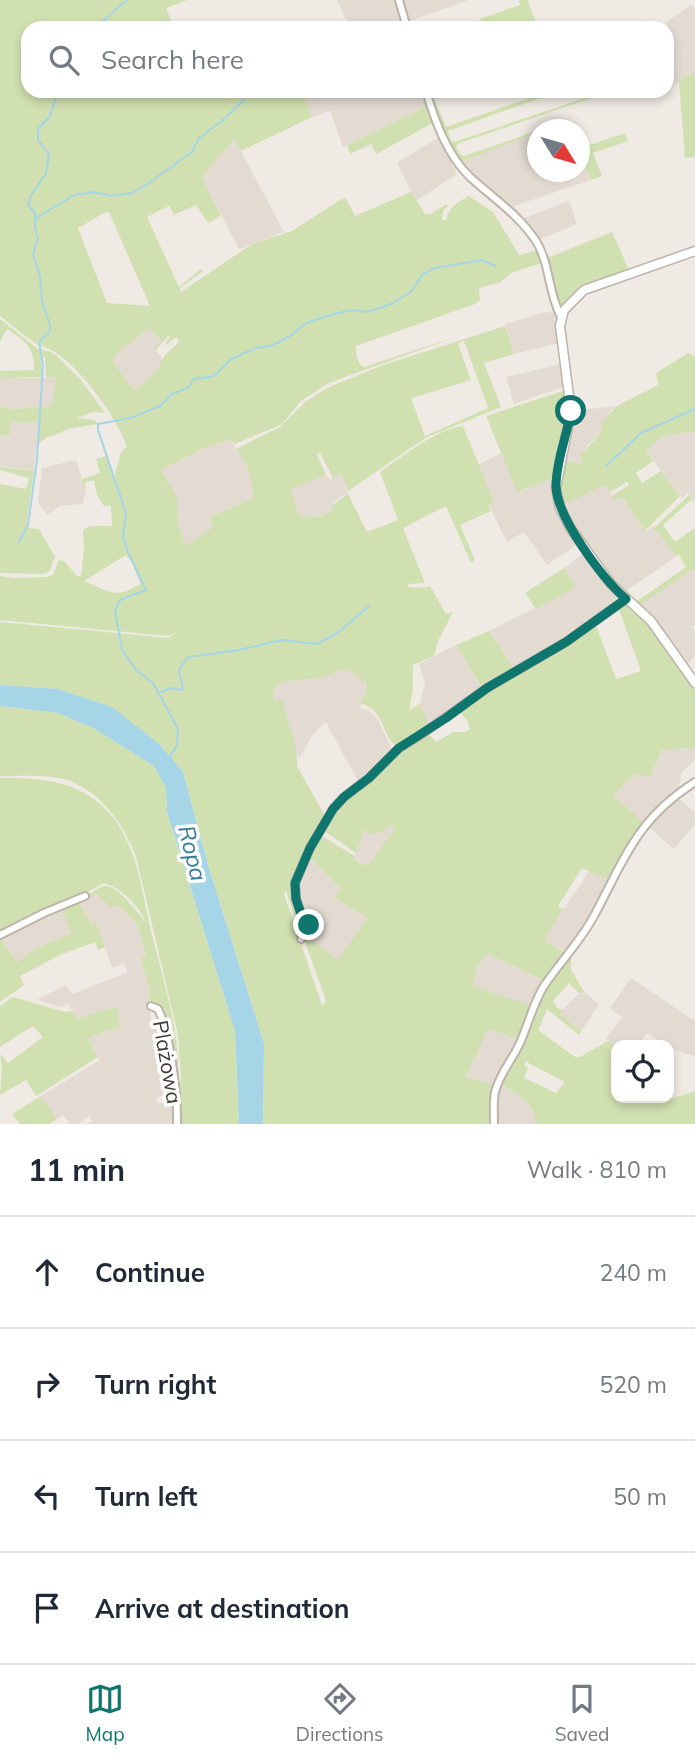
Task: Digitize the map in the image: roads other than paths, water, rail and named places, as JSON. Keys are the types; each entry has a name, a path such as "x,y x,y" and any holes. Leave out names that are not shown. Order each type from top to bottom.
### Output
{"street":[{"path":"399,0 405,21"},
{"path":"429,98 457,163 469,176 503,202 536,241 561,317"},
{"path":"695,251 584,290 569,303 561,317 560,326 571,411 556,488 560,508 571,529 611,584 652,621 695,682"},
{"path":"301,939 309,925 296,899 295,883 310,848 333,809 344,797 369,778 399,748 487,688 566,642 626,599"},
{"path":"494,1124 494,1094 518,1047 541,991 594,916 618,867 649,820 677,794 695,782"},
{"path":"0,935 85,896"},
{"name":"Plażowa","path":"150,1006 158,1009 163,1020 177,1091 177,1124"}],"water":[{"name":"Ropa","path":"0,685 58,689 112,707 159,744 183,772 208,865 264,1044 263,1124 239,1124 235,1031 167,812 166,788 154,766 93,728 58,713 0,706"}],"waterway":[{"path":"103,21 127,0"},
{"path":"19,542 28,525 37,460 43,365 39,342 50,331 33,254 38,239 35,213 28,205 31,195 46,174 49,154 38,140 38,129 50,116 56,98"},
{"path":"35,219 74,195 94,192 111,196 132,193 146,185 192,152 199,138 246,98"},
{"path":"169,758 177,745 178,729 153,683 136,670 122,650 115,611 120,600 146,590 123,536 126,513 98,424 131,418 160,406 172,394 188,388 194,379 214,376 231,359 256,348 271,346 306,323 352,310 367,312 389,305 411,292 422,275 435,268 482,260 495,266"},
{"path":"606,466 641,433 695,409"},
{"path":"161,692 170,688 183,690 179,670 188,657 239,650 282,640 317,644 339,632 369,606"}]}
